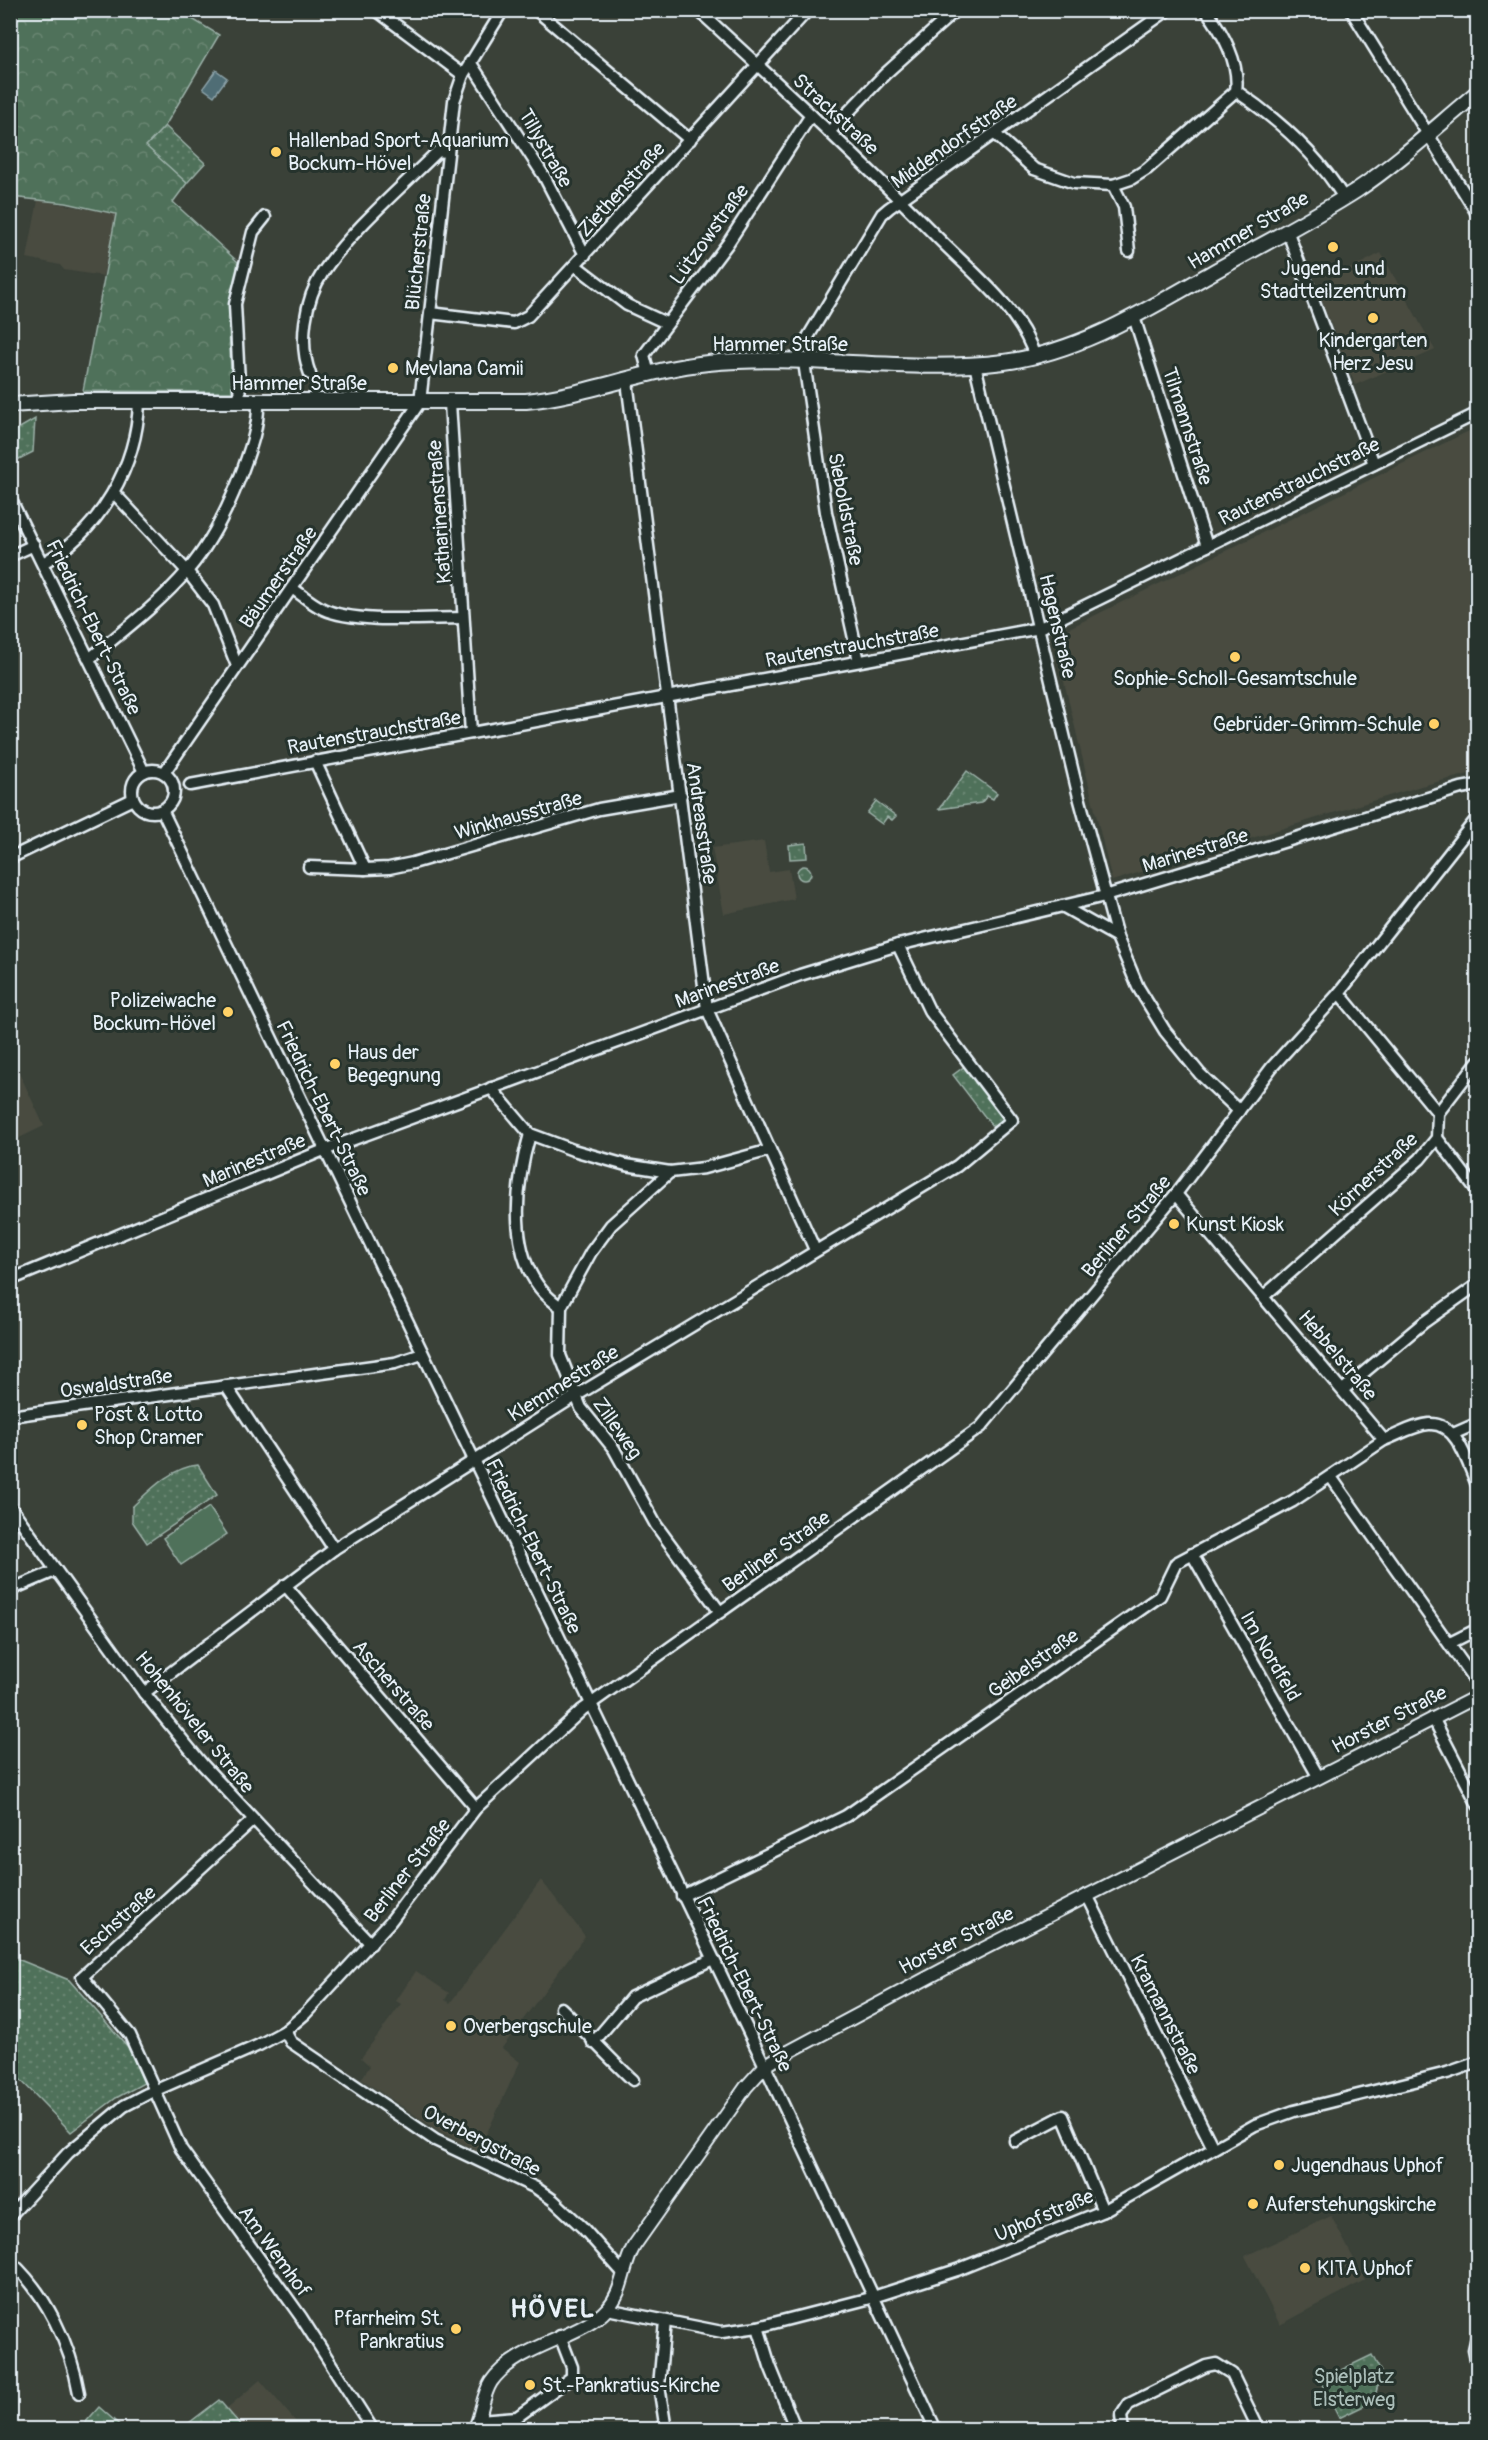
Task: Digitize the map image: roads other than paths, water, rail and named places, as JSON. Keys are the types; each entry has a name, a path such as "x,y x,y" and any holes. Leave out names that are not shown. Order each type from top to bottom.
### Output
{"main road":[{"name":"Hammer Straße","path":"10,405 73,401 450,403 552,398 649,374 707,363 975,365 1035,357 1082,342 1134,317 1344,198 1429,134 1478,92"}],"street":[{"path":"376,10 391,15 463,75"},
{"name":"Blücherstraße","path":"420,402 454,101 470,62 503,10"},
{"path":"536,10 690,140"},
{"name":"Strackstraße","path":"698,10 900,200 1022,326 1035,357"},
{"name":"Ziethenstraße","path":"430,313 508,322 521,321 576,266 808,10"},
{"path":"829,132 885,74 956,10"},
{"name":"Middendorfstraße","path":"805,342 882,214 1168,10"},
{"path":"1206,10 1225,40 1234,67 1236,91 1294,136 1327,172 1344,198"},
{"path":"1351,10 1478,215"},
{"name":"Tillystraße","path":"470,62 538,166 585,255"},
{"path":"995,134 1034,169 1074,183 1113,185 1131,179 1147,169 1236,91"},
{"name":"Lützowstraße","path":"649,374 644,355 728,243 811,115"},
{"path":"310,374 305,360 305,330 313,291 323,272 345,244 438,151 447,152"},
{"path":"1113,185 1124,207 1129,251"},
{"path":"240,402 235,304 253,232 265,217"},
{"path":"1287,230 1374,464"},
{"path":"576,266 627,305 666,323"},
{"name":"Tilmannstraße","path":"1134,317 1207,546"},
{"name":"Sieboldstraße","path":"804,362 826,512 859,661"},
{"name":"Hagenstraße","path":"975,365 1105,896"},
{"name":"Andreasstraße","path":"627,381 707,1009 815,1250"},
{"path":"43,564 81,533 114,493 136,437 139,402"},
{"path":"89,659 187,571 207,543 232,497 259,419 258,402"},
{"name":"Bäumerstraße","path":"164,773 420,402"},
{"name":"Katharinenstraße","path":"450,403 471,733"},
{"name":"Rautenstrauchstraße","path":"190,785 1040,628 1478,413"},
{"path":"114,493 187,571 213,605 237,666"},
{"name":"Friedrich-Ebert-Straße","path":"10,498 144,772"},
{"path":"10,556 34,545"},
{"path":"292,588 322,609 337,614 379,618 463,618"},
{"path":"315,761 365,869"},
{"path":"158,770 164,773 172,782 174,795 162,810 145,811 133,800 132,787 144,772 158,770"},
{"name":"Marinestraße","path":"10,1280 324,1150 800,975 898,945 1105,896 1461,788 1478,785"},
{"name":"Winkhausstraße","path":"309,867 389,868 414,863 599,809 681,795"},
{"path":"10,858 133,800"},
{"name":"Friedrich-Ebert-Straße","path":"162,810 876,2297 936,2430"},
{"name":"Berliner Straße","path":"10,2216 68,2153 124,2106 285,2031 305,2014 405,1905 476,1808 590,1703 981,1427 1176,1194 1272,1067 1339,993 1478,817"},
{"path":"1105,896 1117,937 1138,987 1165,1031 1200,1074 1239,1111"},
{"path":"1062,906 1117,937"},
{"name":"Klemmestraße","path":"144,1693 334,1548 574,1397 957,1166 1012,1120 929,1010 898,945"},
{"path":"1339,993 1438,1113 1478,1061"},
{"path":"491,1088 530,1134 573,1150 626,1165 670,1172 704,1168 770,1150"},
{"name":"Körnerstraße","path":"1264,1296 1420,1159 1437,1138 1438,1113"},
{"path":"530,1134 517,1197 519,1232 530,1272 539,1288 561,1307"},
{"path":"1437,1138 1478,1192"},
{"name":"Zilleweg","path":"670,1172 611,1225 591,1252 561,1307 560,1355 574,1397 614,1449 656,1525 720,1612"},
{"name":"Hebbelstraße","path":"1176,1194 1344,1389 1384,1440"},
{"path":"1344,1389 1423,1323 1478,1284"},
{"name":"Oswaldstraße","path":"10,1416 395,1364 422,1354"},
{"path":"226,1386 334,1548"},
{"path":"1453,1434 1478,1423"},
{"path":"1384,1440 1428,1424 1445,1427 1453,1434 1478,1487"},
{"name":"Geibelstraße","path":"682,1896 846,1816 1161,1596 1171,1569 1192,1554 1293,1501 1384,1440"},
{"path":"1331,1477 1478,1685"},
{"name":"Hohenhöveler Straße","path":"10,1506 144,1693 202,1765 371,1944"},
{"name":"Im Nordfeld","path":"1192,1554 1318,1776"},
{"path":"10,1590 55,1571"},
{"name":"Ascherstraße","path":"285,1585 476,1808"},
{"path":"1450,1643 1478,1629"},
{"name":"Horster Straße","path":"476,2425 487,2390 498,2374 535,2348 598,2318 607,2309 618,2295 628,2257 646,2228 727,2113 765,2066 830,2028 1478,1696"},
{"path":"1433,1718 1478,1805"},
{"name":"Eschstraße","path":"156,2091 130,2035 82,1977 253,1821"},
{"name":"Kramannstraße","path":"1087,1895 1213,2148"},
{"path":"593,2043 632,1997 713,1959"},
{"path":"561,2008 585,2031 593,2043 633,2080"},
{"name":"Overbergstraße","path":"285,2031 291,2042 435,2140 536,2188 553,2200 582,2227 623,2273"},
{"name":"Uphofstraße","path":"607,2309 722,2331 758,2327 876,2297 982,2260 1103,2211 1255,2125 1294,2110 1447,2073 1478,2062"},
{"name":"Am Wemhof","path":"156,2091 181,2149 301,2317 373,2430"},
{"path":"1015,2141 1063,2116 1103,2211"},
{"path":"10,2261 37,2289 67,2350 79,2393"},
{"path":"665,2320 659,2386 666,2430"},
{"path":"758,2327 770,2366 796,2430"},
{"path":"1478,2332 1474,2350 1478,2370"},
{"path":"476,2425 516,2417 572,2377 572,2367 560,2336"},
{"path":"1123,2430 1121,2416 1130,2404 1206,2366 1216,2364 1232,2374 1259,2430"}],"water":[{"path":"216,70 227,78 214,96 203,88"}],"place":[{"name":"Hallenbad Sport-Aquarium Bockum-Hövel","path":"276,152"},
{"name":"Jugend- und Stadtteilzentrum","path":"1333,247"},
{"name":"Kindergarten Herz Jesu","path":"1373,318"},
{"name":"Mevlana Camii","path":"393,368"},
{"name":"Sophie-Scholl-Gesamtschule","path":"1235,657"},
{"name":"Gebrüder-Grimm-Schule","path":"1434,724"},
{"name":"Polizeiwache Bockum-Hövel","path":"228,1012"},
{"name":"Haus der Begegnung","path":"335,1064"},
{"name":"Kunst Kiosk","path":"1174,1224"},
{"name":"Post & Lotto Shop Cramer","path":"82,1425"},
{"name":"Overbergschule","path":"451,2026"},
{"name":"Jugendhaus Uphof","path":"1279,2165"},
{"name":"Auferstehungskirche","path":"1253,2204"},
{"name":"KITA Uphof","path":"1305,2268"},
{"name":"Pfarrheim St. Pankratius","path":"456,2329"},
{"name":"St.-Pankratius-Kirche","path":"530,2385"}],"district":[{"name":"HÖVEL","path":"553,2308"}],"park label":[{"name":"Spielplatz Elsterweg","path":"1354,2388"}]}
